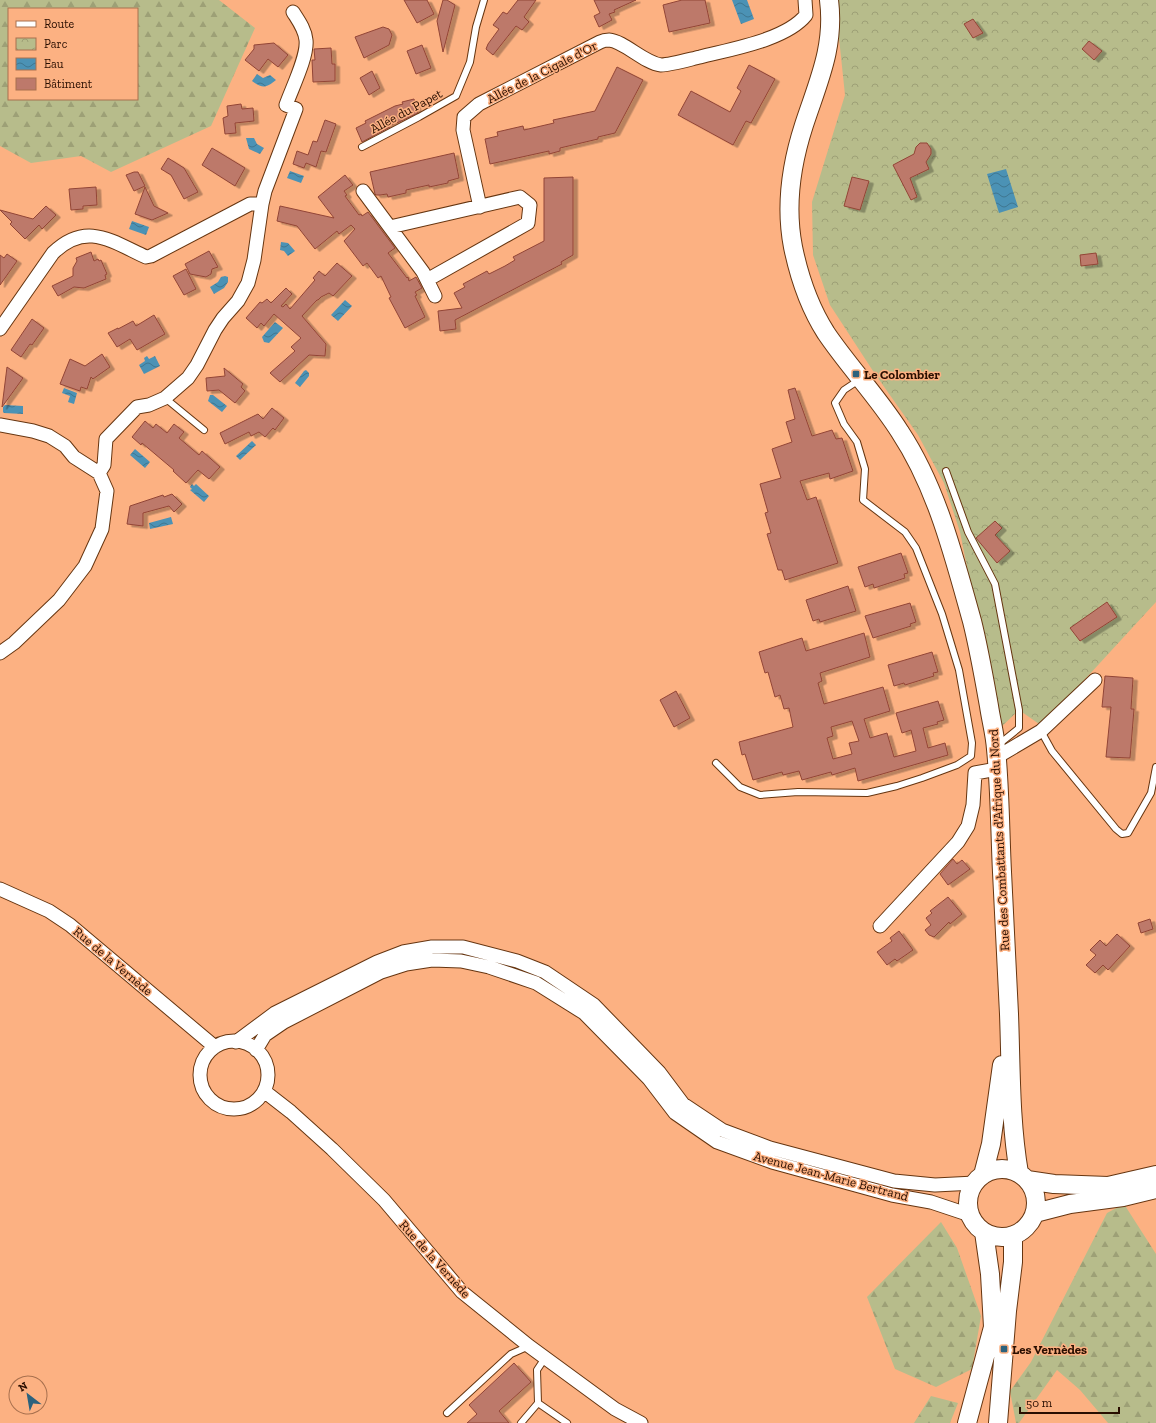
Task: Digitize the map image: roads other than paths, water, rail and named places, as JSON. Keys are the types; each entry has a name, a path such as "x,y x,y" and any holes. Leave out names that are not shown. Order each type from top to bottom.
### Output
{"main road":[{"name":"Rue des Combattants d'Afrique du Nord","path":"829,0 831,16 829,44 820,78 795,155 790,186 789,214 793,247 811,306 825,332 899,431 921,468 949,542 972,624 985,682 997,757 1014,1146 1023,1177"},
{"name":"Rue des Combattants d'Afrique du Nord","path":"979,1179 991,1144 1008,1013"},
{"path":"1023,1177 1034,1190 1036,1201 1035,1213 1030,1223 1022,1231 1013,1236 993,1236 984,1232 975,1225 970,1215 968,1204 969,1193 979,1179 991,1171 1001,1169 1010,1170 1023,1177 1054,1184 1108,1186 1156,1175"},
{"path":"1035,1213 1070,1204 1123,1197 1156,1189"},
{"path":"967,1423 993,1327 990,1274 984,1232"},
{"path":"998,1423 1007,1311 1013,1262 1013,1236"}],"street":[{"name":"Allée de la Cigale d'Or","path":"480,207 463,130 464,117 479,104 600,42 609,40 661,65 763,41 799,24 806,15 805,0"},
{"path":"99,473 104,465 106,439 137,407 149,405 165,398 188,378 197,365 219,324 238,301 248,284 254,260 265,191 296,109 286,105 305,54 306,40 301,25 292,12"},
{"path":"363,191 422,272 435,296"},
{"path":"390,227 520,197 530,205 528,223 427,280"},
{"path":"0,329 53,253 62,244 74,238 87,235 98,236 146,257 152,256 250,204 262,204"},
{"path":"0,425 33,431 49,436 65,446 74,457 99,473 107,491 102,530 85,566 59,600 14,643 0,653"},
{"path":"880,926 958,842 968,826 973,805 975,773 997,757 1041,731 1095,680"},
{"name":"Rue de la Vernède","path":"0,889 48,911 70,925 215,1047"},
{"name":"Avenue Jean-Marie Bertrand","path":"236,1042 275,1013 377,962 403,952 432,947 463,947 517,961 545,972 594,1005 659,1072 683,1104 722,1130 770,1148 894,1181 935,1185 979,1179"},
{"name":"Avenue Jean-Marie Bertrand","path":"256,1050 265,1035 284,1022 381,972 406,964 432,960 461,961 482,965 536,983 584,1013 649,1079 674,1112 716,1142 772,1162 892,1195 931,1202 970,1215"},
{"path":"225,1042 247,1044 256,1050 263,1058 267,1069 267,1080 264,1091 247,1107 235,1109 224,1108 214,1103 206,1095 201,1085 200,1074 202,1064 207,1054 215,1047 225,1042"},
{"name":"Rue de la Vernède","path":"264,1091 291,1112 332,1149 384,1200 462,1292 545,1358 615,1409 641,1423"}],"lane":[{"name":"Allée du Papet","path":"362,147 456,96 470,62 476,27 484,0"},
{"path":"716,763 740,787 760,795 798,792 867,793 898,786 922,778 956,765 971,756 972,743 959,670 942,614 916,548 905,532 863,500 865,469 856,442 844,424 835,403 844,390 860,379"},
{"path":"165,398 204,430"},
{"path":"946,471 968,532 995,584 1018,710 1019,728 997,757"},
{"path":"1041,731 1052,751 1116,829 1122,834 1128,833 1151,793 1156,767"},
{"path":"447,1413 511,1354 529,1346"},
{"path":"521,1423 538,1403 537,1370 545,1358"},
{"path":"538,1403 567,1423"}],"water":[{"path":"732,0 747,0 754,19 741,24"},
{"path":"257,74 263,78 270,75 276,80 270,85 262,86 252,81"},
{"path":"246,138 254,138 257,144 264,148 260,154 249,149"},
{"path":"1006,169 1018,207 999,213 987,174"},
{"path":"290,171 304,176 301,183 287,178"},
{"path":"132,221 149,227 146,235 129,229"},
{"path":"281,242 288,243 295,251 288,256 284,251 280,250"},
{"path":"221,277 228,277 228,282 224,288 214,294 210,287 218,282"},
{"path":"345,300 352,306 338,321 331,315"},
{"path":"275,322 283,328 269,343 264,342 262,337"},
{"path":"147,356 149,359 155,356 160,366 144,374 139,365 145,361 144,358"},
{"path":"306,370 309,373 309,376 300,387 295,383"},
{"path":"64,388 77,393 74,404 68,402 70,396 62,393"},
{"path":"210,395 213,395 227,406 222,412 208,401"},
{"path":"5,405 23,406 23,414 4,413 3,407"},
{"path":"252,441 256,445 240,460 236,456"},
{"path":"135,449 150,462 145,468 130,455"},
{"path":"192,484 194,486 196,484 209,496 204,502 190,490 192,489 190,487"},
{"path":"171,517 173,524 150,529 149,523"}],"place":[{"name":"Le Colombier","path":"856,374"},
{"name":"Les Vernèdes","path":"1004,1349"}]}
